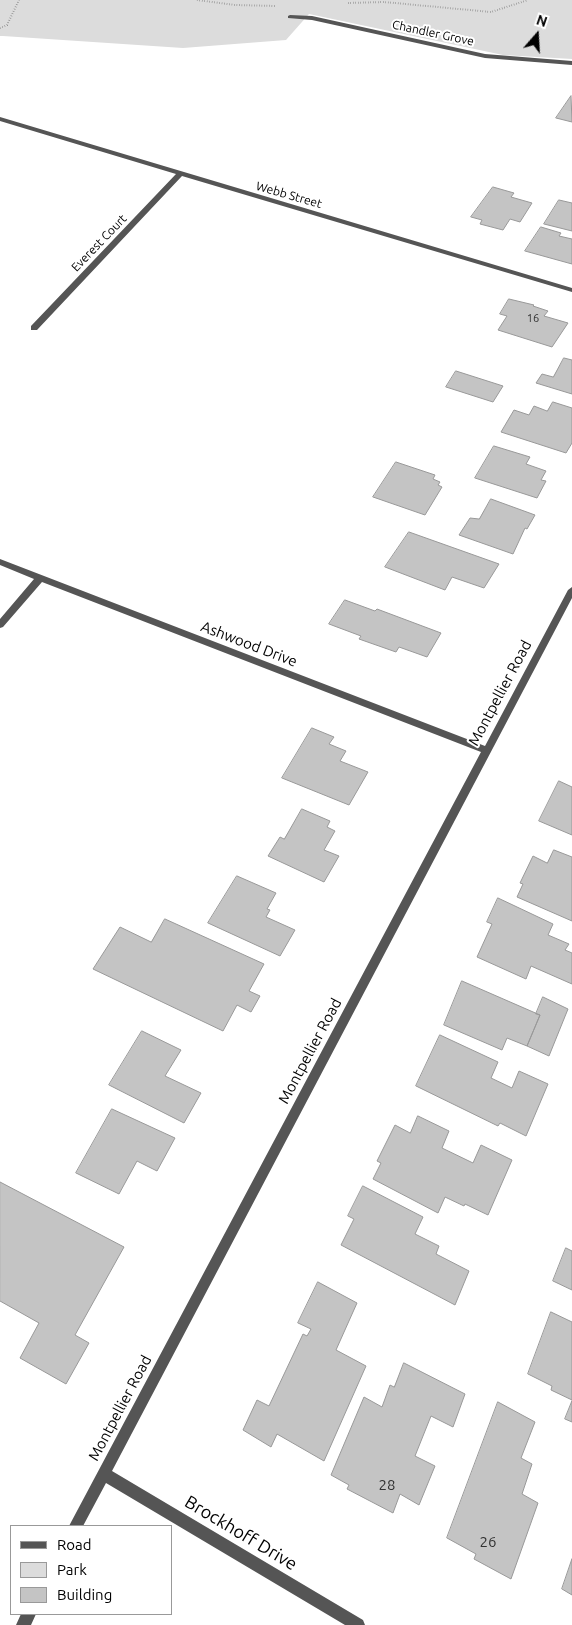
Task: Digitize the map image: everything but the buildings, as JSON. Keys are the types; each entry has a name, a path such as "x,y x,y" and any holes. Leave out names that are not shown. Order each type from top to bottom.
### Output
{"street":[{"name":"Chandler Grove","path":"290,17 312,18 484,56 572,63"},
{"name":"Webb Street","path":"0,119 572,290"},
{"name":"Everest Court","path":"34,328 180,174"},
{"name":"Ashwood Drive","path":"0,562 488,751"},
{"path":"0,625 40,578"},
{"name":"Montpellier Road","path":"77,1525 572,590"},
{"name":"Brockhoff Drive","path":"104,1474 358,1625"}],"path":[{"path":"0,28 7,25 19,0"}],"green space":[{"path":"0,0 572,0 572,59 503,55 309,14 286,40 183,48 0,36"}]}
